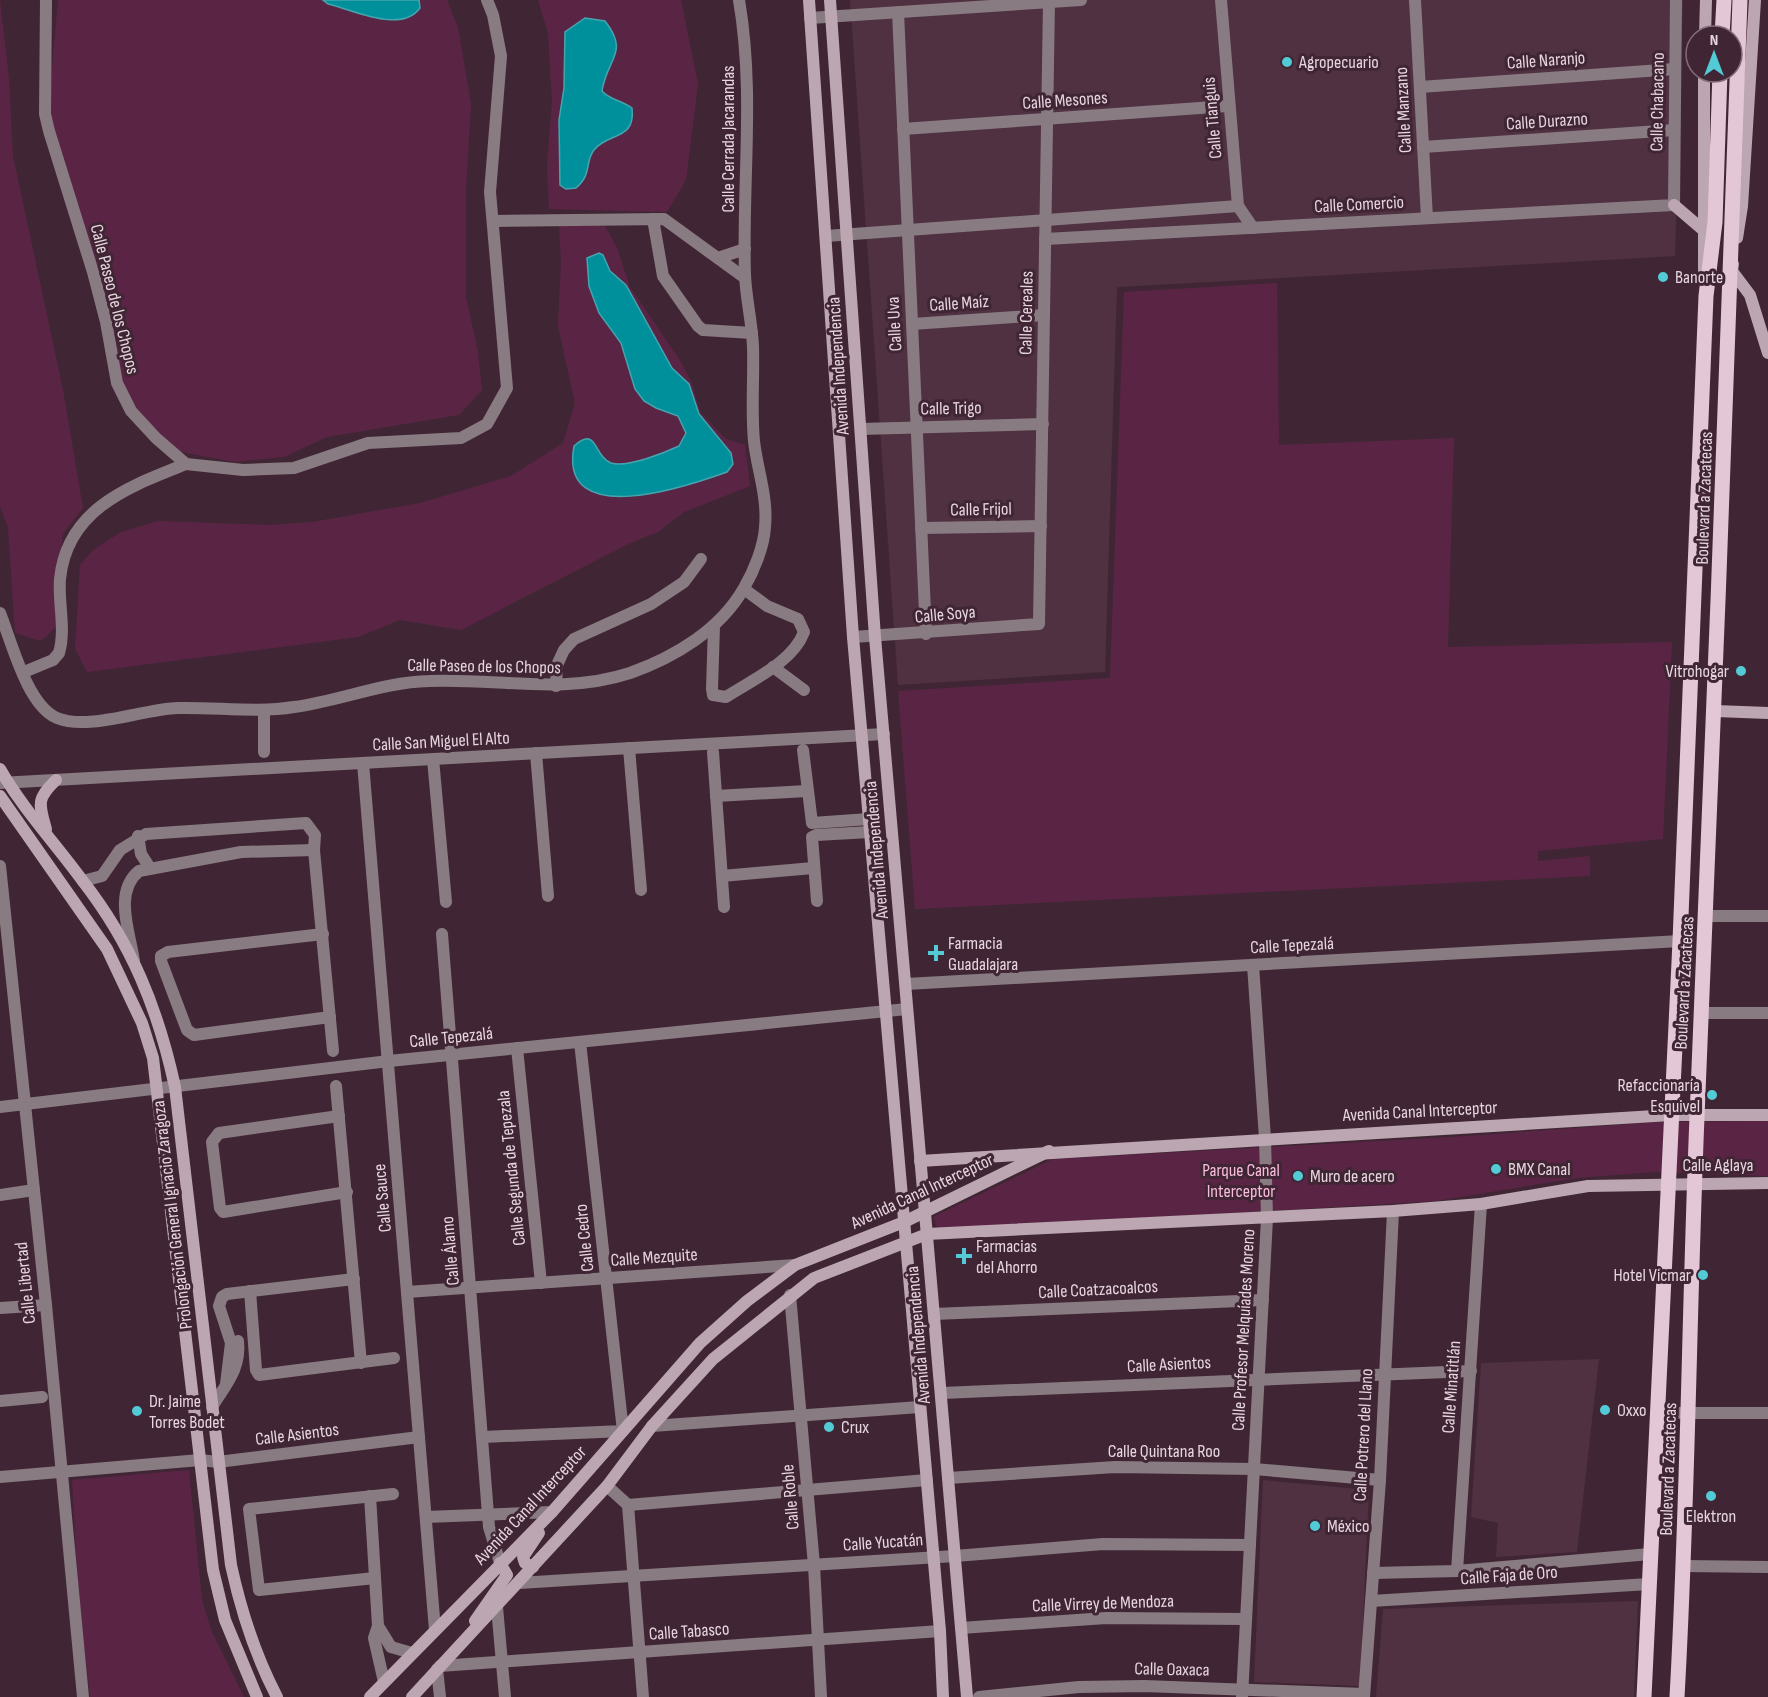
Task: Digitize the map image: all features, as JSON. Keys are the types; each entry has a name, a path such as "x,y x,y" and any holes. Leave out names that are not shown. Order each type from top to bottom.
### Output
{"main road":[{"name":"Avenida Independencia","path":"809,0 853,638 940,1631 943,1697"},
{"name":"Avenida Independencia","path":"830,0 875,638 967,1697"},
{"path":"1705,24 1706,0"},
{"path":"1723,24 1724,0"},
{"name":"Boulevard a Zacatecas","path":"1677,1697 1684,1566 1697,1116 1716,711 1732,182 1740,0"},
{"name":"Boulevard a Zacatecas","path":"1731,271 1742,206 1755,0"},
{"name":"Boulevard a Zacatecas","path":"1704,84 1702,229 1706,296"},
{"name":"Boulevard a Zacatecas","path":"1644,1697 1680,941 1706,296 1715,222 1720,84"},
{"path":"1674,205 1702,229"},
{"path":"1731,271 1750,295 1768,353"},
{"path":"1691,681 1700,699 1716,711 1768,713"},
{"name":"Prolongación General Ignacio Zaragoza","path":"0,769 4,782 83,881 135,963 158,1016 175,1087 231,1565 242,1613 264,1672 277,1697"},
{"path":"49,838 39,803 41,796 56,780"},
{"name":"Prolongación General Ignacio Zaragoza","path":"0,796 107,949 142,1023 158,1089 213,1570 225,1620 257,1697"},
{"path":"1671,1115 1768,1115"},
{"name":"Avenida Canal Interceptor","path":"370,1697 552,1512 700,1343 747,1301 795,1265 904,1222 1049,1151 1671,1115"},
{"path":"920,1161 1049,1151"},
{"name":"Avenida Canal Interceptor","path":"412,1697 607,1486 652,1426 713,1359 814,1278 927,1234 1393,1211 1481,1204 1588,1186 1668,1183"},
{"name":"Calle Aglaya","path":"1668,1183 1768,1183"},
{"path":"533,1567 525,1563 523,1557 552,1512"},
{"path":"464,1641 507,1575 500,1563"}],"street":[{"name":"Calle Paseo de los Chopos","path":"46,0 45,114 93,272 106,322 117,383 131,411 156,438 186,464"},
{"path":"24,672 53,660 59,653 63,565 72,542 92,511 128,488 186,464 243,470 294,468 368,444 460,438 487,424 507,388 490,192 501,56 493,15 487,0"},
{"name":"Calle Cerrada Jacarandas","path":"739,0 749,79 745,278"},
{"path":"810,18 1081,0"},
{"name":"Calle Tianguis","path":"1221,0 1238,206 1253,228"},
{"name":"Calle Manzano","path":"1415,0 1427,218"},
{"name":"Calle Chabacano","path":"1674,205 1676,0"},
{"name":"Calle Cereales","path":"1040,624 1049,2"},
{"name":"Calle Uva","path":"898,12 926,634"},
{"name":"Calle Naranjo","path":"1420,87 1675,69"},
{"name":"Calle Mesones","path":"903,129 1228,106"},
{"name":"Calle Durazno","path":"1423,147 1674,130"},
{"name":"Calle Comercio","path":"1045,239 1674,205"},
{"path":"826,236 1238,206"},
{"path":"493,221 653,219 668,221 745,278"},
{"path":"653,219 663,276 698,326 702,330 752,333"},
{"path":"718,258 745,249"},
{"name":"Calle Paseo de los Chopos","path":"0,613 24,672 28,688 40,708 58,718 75,722 178,708 264,710 296,707 400,683 432,681 556,686 597,681 629,673 687,646 714,626 744,589 765,529 765,501 754,440 752,333 745,278"},
{"name":"Calle Maíz","path":"912,324 1044,315"},
{"name":"Calle Trigo","path":"861,429 1043,424"},
{"name":"Calle Frijol","path":"921,528 1041,526"},
{"path":"556,686 557,665 564,650 574,639 651,604 684,582 701,559"},
{"path":"714,626 713,695 726,697 773,667 800,640 804,632 798,619 767,606 744,589"},
{"name":"Calle Soya","path":"853,638 1040,624"},
{"path":"773,667 804,690"},
{"path":"264,710 264,752"},
{"name":"Calle San Miguel El Alto","path":"4,782 884,734"},
{"path":"629,748 641,890"},
{"path":"803,750 812,823 869,826"},
{"path":"713,752 724,907"},
{"path":"536,753 548,896"},
{"path":"433,759 446,902"},
{"name":"Calle Sauce","path":"363,763 435,1630"},
{"path":"716,796 807,791"},
{"path":"83,881 102,876 120,850 138,836 297,821 306,823 313,830 333,1051"},
{"path":"817,902 811,843 816,835 869,826"},
{"path":"138,836 141,854 150,868"},
{"path":"135,963 125,893 131,878 150,868 175,866 241,852 314,850"},
{"name":"Calle Libertad","path":"0,866 4,933 46,1305 83,1697"},
{"path":"722,876 813,868"},
{"path":"1707,916 1768,916"},
{"path":"323,934 168,952 162,956 161,961 187,1030 194,1035 330,1017"},
{"name":"Calle Álamo","path":"442,934 490,1537 500,1563"},
{"name":"Calle Tepezalá","path":"906,984 1680,941"},
{"name":"Calle Profesor Melquíades Moreno","path":"1242,1693 1267,1218 1265,1138 1253,966"},
{"name":"Calle Tepezalá","path":"0,1107 389,1061 907,1009"},
{"path":"1703,1013 1768,1013"},
{"name":"Calle Cedro","path":"580,1042 623,1431"},
{"name":"Calle Segunda de Tepezala","path":"517,1048 541,1283"},
{"path":"336,1086 361,1362"},
{"path":"339,1116 219,1133 212,1142 223,1212 347,1192"},
{"path":"0,1195 33,1190"},
{"name":"Calle Minatitlán","path":"1457,1571 1481,1204"},
{"name":"Calle Potrero del Llano","path":"1364,1695 1380,1480 1393,1211"},
{"name":"Calle Mezquite","path":"407,1292 795,1265"},
{"path":"212,1407 234,1375 239,1355 229,1311 233,1293 354,1279"},
{"path":"250,1291 256,1370 259,1375 267,1377 394,1358"},
{"name":"Calle Roble","path":"790,1295 814,1565 821,1697"},
{"name":"Calle Coatzacoalcos","path":"934,1314 1263,1300"},
{"path":"0,1308 46,1305"},
{"name":"Calle Asientos","path":"942,1393 1259,1378 1471,1371"},
{"path":"0,1401 42,1397"},
{"path":"652,1426 920,1407"},
{"path":"1658,1413 1768,1413"},
{"path":"483,1437 623,1431"},
{"name":"Calle Asientos","path":"0,1477 200,1460 218,1462 419,1437"},
{"name":"Calle Quintana Roo","path":"948,1478 1115,1467 1254,1469 1380,1480"},
{"path":"628,1505 927,1480"},
{"path":"607,1486 628,1505 643,1697"},
{"path":"375,1578 259,1590 249,1509 393,1494"},
{"path":"370,1496 378,1626 374,1638 384,1682"},
{"path":"426,1516 552,1512"},
{"name":"Calle Yucatán","path":"519,1583 955,1556 1103,1544 1250,1545"},
{"name":"Calle Faja de Oro","path":"1373,1573 1457,1571 1650,1554"},
{"path":"1684,1566 1768,1566"},
{"name":"Calle Faja de Oro","path":"1371,1601 1649,1584"},
{"path":"497,1607 505,1697"},
{"name":"Calle Virrey de Mendoza","path":"961,1628 1106,1618 1246,1619"},
{"path":"378,1626 391,1647 412,1653"},
{"name":"Calle Tabasco","path":"439,1667 940,1631"},
{"path":"439,1667 440,1697"},
{"name":"Calle Oaxaca","path":"979,1697 1145,1691 1364,1695"}],"shaded area":[{"path":"850,0 1683,0 1675,256 1117,287 1105,672 898,685"},
{"path":"1599,1359 1577,1552 1496,1557 1498,1523 1471,1517 1481,1363"},
{"path":"1263,1480 1369,1490 1360,1686 1254,1682"},
{"path":"1638,1601 1634,1697 1376,1697 1383,1609"}],"green space":[{"path":"0,0 9,79 13,156 63,390 83,508 63,534 57,582 59,624 41,641 15,633 8,527 0,507"},
{"path":"58,0 447,0 458,28 471,103 466,188 466,297 478,352 482,390 459,415 327,437 284,457 235,462 181,452 143,422 119,376 48,114"},
{"path":"538,0 681,0 698,84 686,180 667,212 549,209 547,165 552,102 548,33"},
{"path":"559,226 605,226 617,248 630,287 679,359 692,383 700,412 726,439 745,445 750,486 684,512 658,532 628,544 461,630 400,620 358,637 87,672 75,649 80,565 93,550 121,532 158,521 271,525 312,522 420,503 511,476 563,443 575,403 558,326 561,262"},
{"path":"1277,283 1279,445 1454,438 1448,647 1672,642 1663,839 1538,851 1538,861 1590,856 1590,876 915,909 898,691 1110,678 1124,292"},
{"name":"Parque Canal Interceptor","path":"1768,1121 1768,1176 1656,1172 1576,1178 1436,1201 938,1230 933,1217 1053,1159 1452,1137 1659,1122"},
{"path":"189,1470 202,1600 212,1632 244,1697 90,1697 78,1589 72,1480"}],"water":[{"path":"323,0 419,0 420,8 412,16 389,20 364,15 328,4"},
{"path":"585,18 605,21 612,32 616,41 615,56 602,91 632,108 632,119 625,131 606,140 594,150 589,159 587,173 581,183 576,188 566,189 560,185 559,120 564,88 565,32"},
{"path":"599,253 603,255 610,271 626,285 672,368 689,384 699,414 731,453 733,464 727,472 684,486 630,496 605,495 586,488 574,472 574,446 582,440 592,440 605,459 618,464 645,459 679,446 686,433 678,416 644,401 635,389 621,343 599,313 589,286 587,258"}],"place":[{"name":"Agropecuario","path":"1287,62"},
{"name":"Banorte","path":"1663,277"},
{"name":"Vitrohogar","path":"1741,671"},
{"name":"Farmacia Guadalajara","path":"936,953"},
{"name":"Refaccionaría Esquivel","path":"1712,1095"},
{"name":"BMX Canal","path":"1496,1169"},
{"name":"Muro de acero","path":"1298,1176"},
{"name":"Farmacias del Ahorro","path":"964,1256"},
{"name":"Hotel Vicmar","path":"1703,1275"},
{"name":"Oxxo","path":"1605,1410"},
{"name":"Dr. Jaime Torres Bodet","path":"137,1411"},
{"name":"Crux","path":"829,1427"},
{"name":"Elektron","path":"1711,1496"},
{"name":"México","path":"1315,1526"}]}
